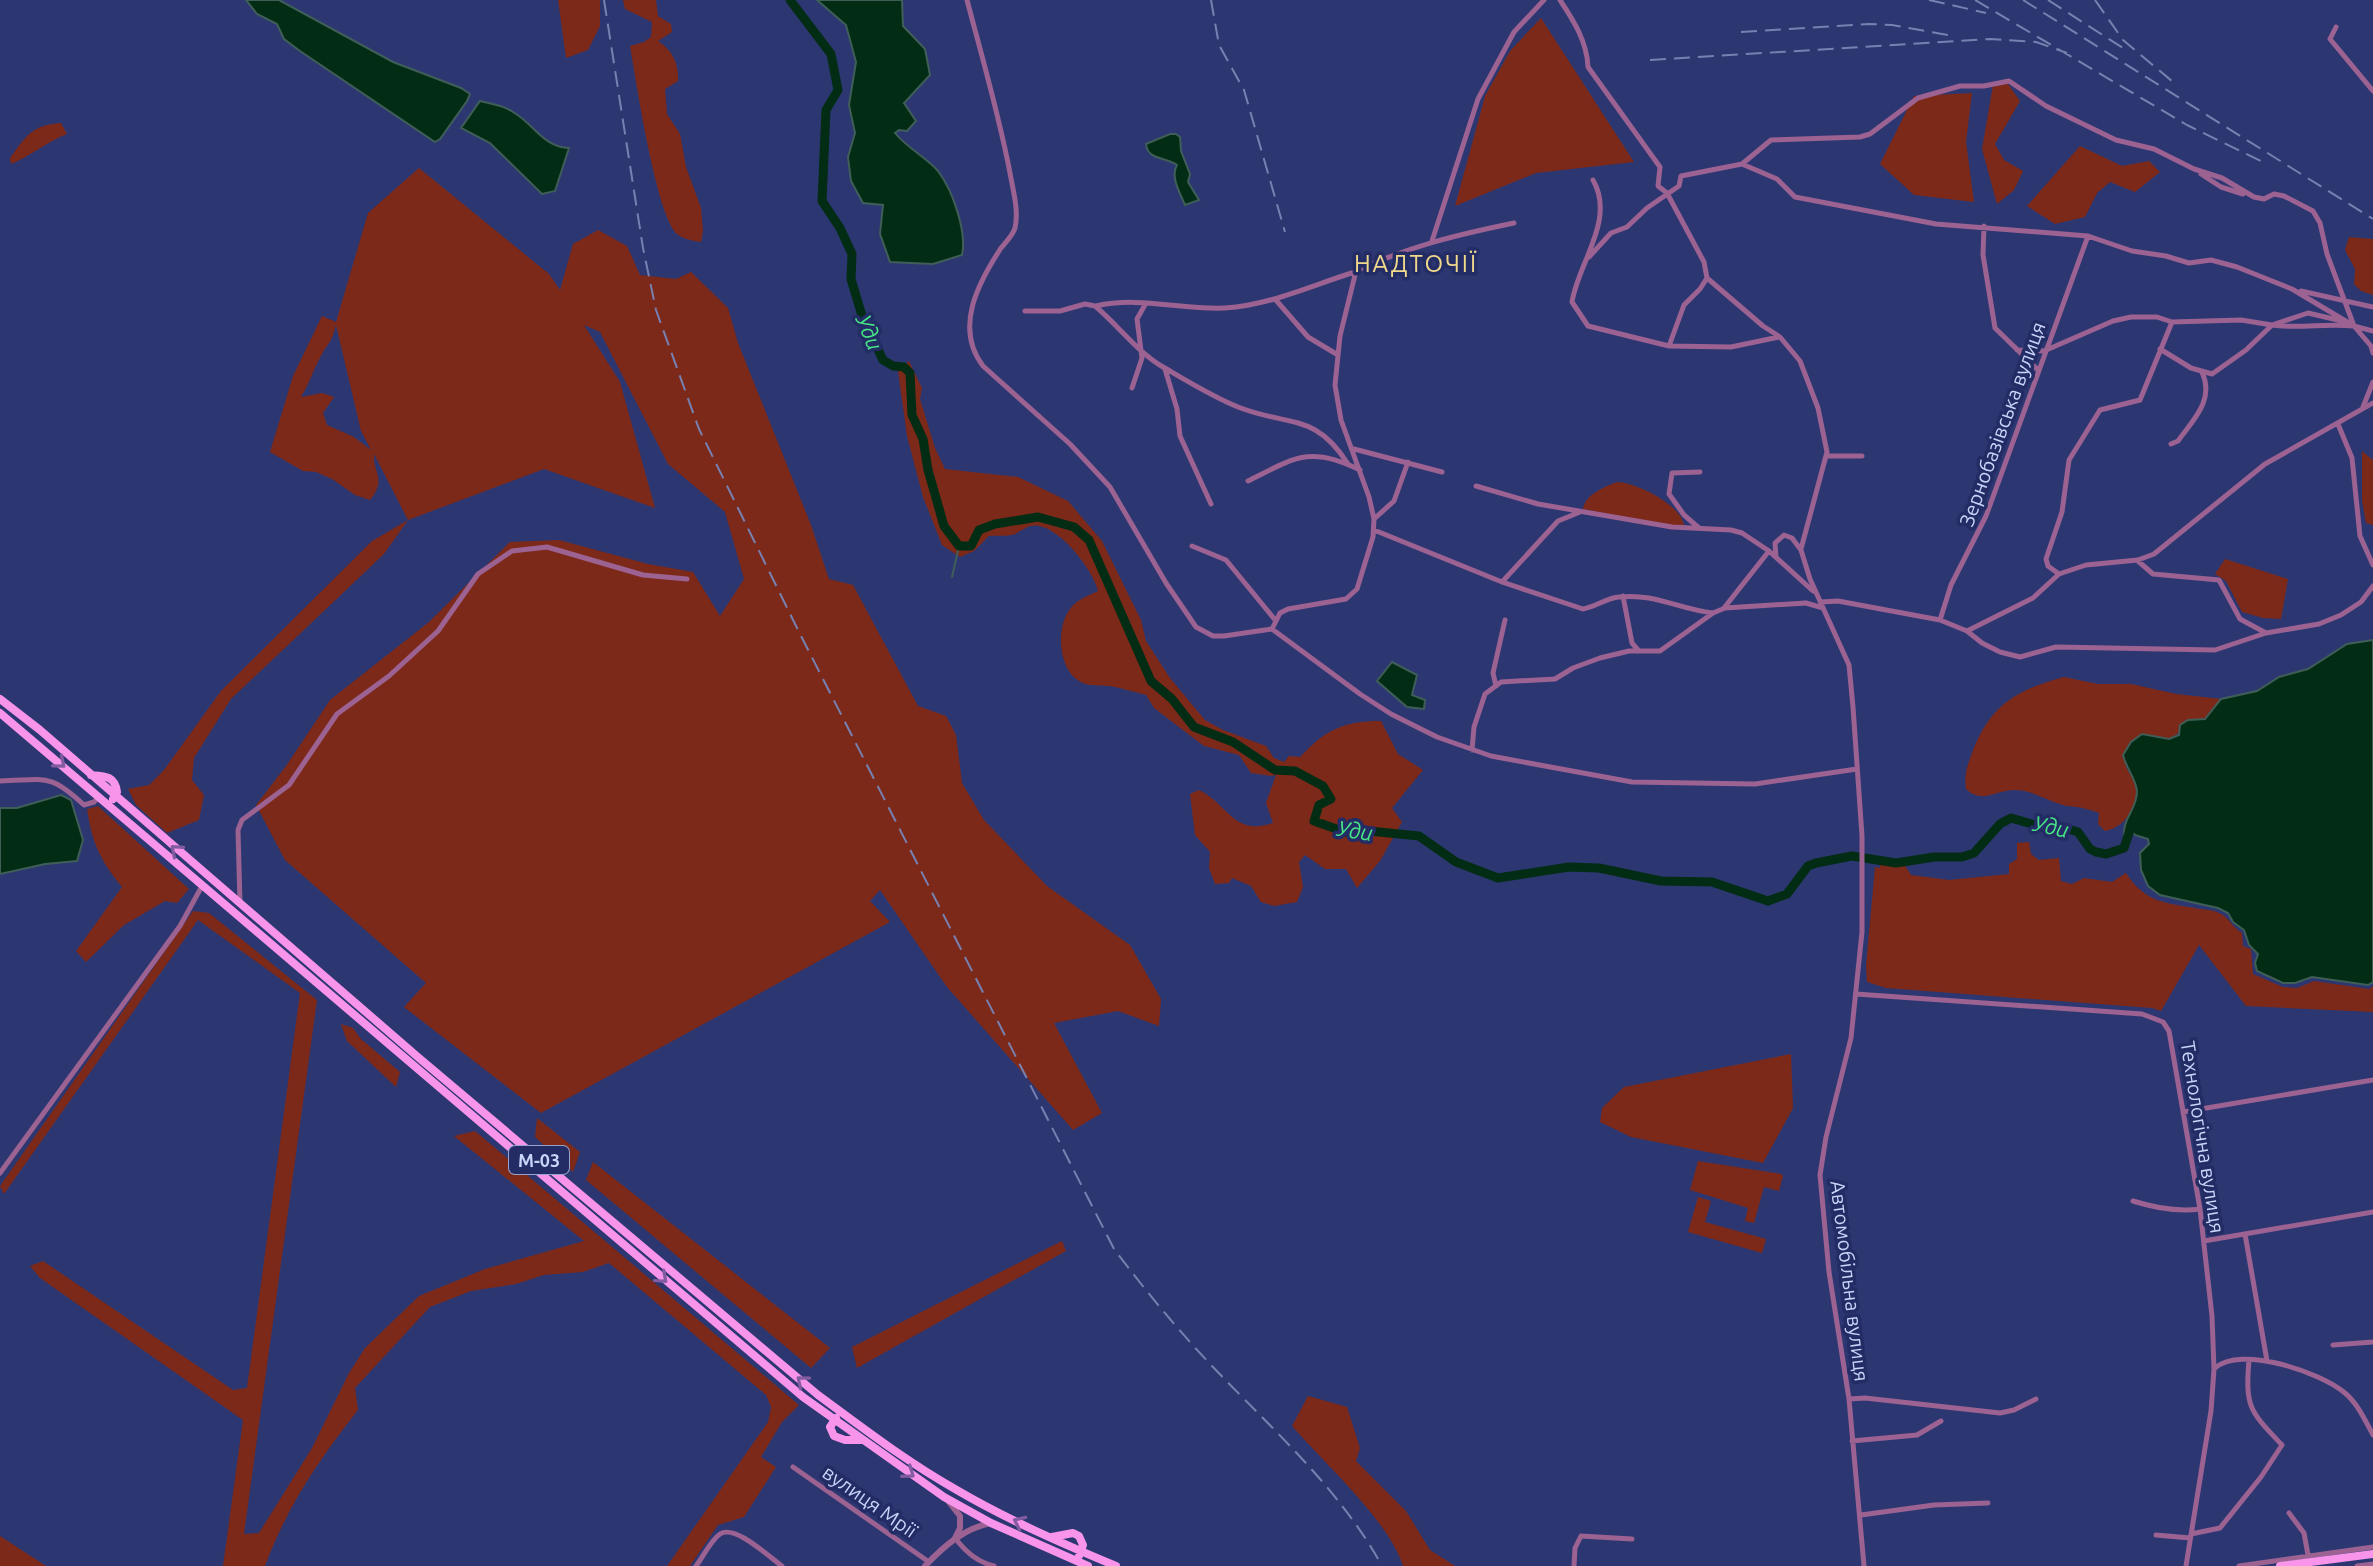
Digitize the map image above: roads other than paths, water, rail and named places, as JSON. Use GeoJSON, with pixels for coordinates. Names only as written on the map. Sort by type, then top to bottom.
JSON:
{"type":"FeatureCollection","features":[{"type":"Feature","properties":{"kind":"highway","name":"М-03"},"geometry":{"type":"LineString","coordinates":[[0,699],[806,1385],[954,1489],[1116,1566]]}},
{"type":"Feature","properties":{"kind":"highway","name":"М-03"},"geometry":{"type":"LineString","coordinates":[[0,713],[803,1397],[944,1497],[991,1523],[1088,1566]]}},
{"type":"Feature","properties":{"kind":"highway"},"geometry":{"type":"LineString","coordinates":[[101,798],[116,797]]}},
{"type":"Feature","properties":{"kind":"highway"},"geometry":{"type":"LineString","coordinates":[[849,1418],[835,1419],[830,1427],[834,1436],[845,1440],[863,1440]]}},
{"type":"Feature","properties":{"kind":"highway"},"geometry":{"type":"LineString","coordinates":[[1074,1560],[1082,1552]]}},
{"type":"Feature","properties":{"kind":"highway"},"geometry":{"type":"LineString","coordinates":[[2280,1566],[2373,1554]]}},
{"type":"Feature","properties":{"kind":"street"},"geometry":{"type":"LineString","coordinates":[[967,0],[1005,148],[1016,210],[1015,230],[1000,249],[971,305],[969,332],[975,355],[1092,466],[1110,487],[1166,583],[1196,627],[1213,636],[1272,629],[1391,714],[1472,750],[1533,765],[1632,782],[1755,784],[1857,769]]}},
{"type":"Feature","properties":{"kind":"street"},"geometry":{"type":"LineString","coordinates":[[1432,241],[1478,99],[1514,32],[1544,0]]}},
{"type":"Feature","properties":{"kind":"street"},"geometry":{"type":"LineString","coordinates":[[1560,0],[1576,24],[1588,55],[1588,67],[1660,167],[1658,186],[1667,193],[1704,262],[1707,278],[1780,337],[1800,361],[1814,396],[1827,452],[1801,550]]}},
{"type":"Feature","properties":{"kind":"street"},"geometry":{"type":"LineString","coordinates":[[2336,27],[2330,39],[2373,91]]}},
{"type":"Feature","properties":{"kind":"street"},"geometry":{"type":"LineString","coordinates":[[1589,257],[1611,233],[1627,227],[1647,208],[1679,186],[1681,176],[1742,164],[1771,140],[1860,137],[1870,134],[1918,98],[1960,86],[1984,86],[2009,81],[2046,106],[2116,140],[2154,149],[2194,169],[2222,178],[2254,197],[2284,196],[2313,211],[2320,223],[2327,254],[2354,326]]}},
{"type":"Feature","properties":{"kind":"street"},"geometry":{"type":"LineString","coordinates":[[1742,164],[1777,179],[1795,197],[1936,224],[2088,236],[2132,251],[2189,263],[2211,260],[2237,267],[2292,289],[2354,326],[2373,353]]}},
{"type":"Feature","properties":{"kind":"street"},"geometry":{"type":"LineString","coordinates":[[1593,180],[1600,201],[1595,239],[1577,279],[1572,302],[1588,326],[1669,346],[1731,347],[1780,337]]}},
{"type":"Feature","properties":{"kind":"street"},"geometry":{"type":"LineString","coordinates":[[1025,311],[1060,311],[1119,300],[1227,308],[1275,299],[1432,241],[1514,223]]}},
{"type":"Feature","properties":{"kind":"street"},"geometry":{"type":"LineString","coordinates":[[1984,226],[1983,255],[1995,328],[2038,370]]}},
{"type":"Feature","properties":{"kind":"street","name":"Зернобазівська вулиця"},"geometry":{"type":"LineString","coordinates":[[1940,620],[1951,585],[1986,516],[2088,236]]}},
{"type":"Feature","properties":{"kind":"street"},"geometry":{"type":"LineString","coordinates":[[1272,629],[1280,613],[1288,609],[1346,599],[1357,589],[1374,530],[1361,471],[1341,420],[1335,385],[1340,336],[1356,271]]}},
{"type":"Feature","properties":{"kind":"street"},"geometry":{"type":"LineString","coordinates":[[1669,346],[1684,305],[1707,278]]}},
{"type":"Feature","properties":{"kind":"street"},"geometry":{"type":"LineString","coordinates":[[2292,289],[2373,307]]}},
{"type":"Feature","properties":{"kind":"street"},"geometry":{"type":"LineString","coordinates":[[1275,299],[1308,337],[1338,355]]}},
{"type":"Feature","properties":{"kind":"street"},"geometry":{"type":"LineString","coordinates":[[1132,388],[1142,358],[1137,319],[1146,303]]}},
{"type":"Feature","properties":{"kind":"street"},"geometry":{"type":"LineString","coordinates":[[1095,306],[1165,368],[1237,407],[1312,427],[1336,445],[1348,464]]}},
{"type":"Feature","properties":{"kind":"street"},"geometry":{"type":"LineString","coordinates":[[2160,349],[2202,372],[2216,373],[2272,325],[2308,313],[2328,316],[2373,331]]}},
{"type":"Feature","properties":{"kind":"street"},"geometry":{"type":"LineString","coordinates":[[2017,350],[2044,351],[2113,321],[2131,317],[2157,317],[2172,322],[2241,320],[2284,327],[2354,326]]}},
{"type":"Feature","properties":{"kind":"street"},"geometry":{"type":"LineString","coordinates":[[2059,574],[2048,566],[2046,559],[2060,522],[2069,460],[2098,412],[2108,406],[2140,400],[2172,322]]}},
{"type":"Feature","properties":{"kind":"street"},"geometry":{"type":"LineString","coordinates":[[1165,368],[1177,409],[1180,436],[1211,504]]}},
{"type":"Feature","properties":{"kind":"street"},"geometry":{"type":"LineString","coordinates":[[2171,444],[2178,441],[2205,403],[2206,384],[2202,372]]}},
{"type":"Feature","properties":{"kind":"street"},"geometry":{"type":"LineString","coordinates":[[2363,407],[2373,382]]}},
{"type":"Feature","properties":{"kind":"street"},"geometry":{"type":"LineString","coordinates":[[1967,631],[2033,598],[2059,574],[2086,565],[2138,560],[2159,550],[2265,464],[2373,403]]}},
{"type":"Feature","properties":{"kind":"street"},"geometry":{"type":"LineString","coordinates":[[2338,424],[2352,458],[2360,536],[2373,565]]}},
{"type":"Feature","properties":{"kind":"street"},"geometry":{"type":"LineString","coordinates":[[1353,449],[1442,472]]}},
{"type":"Feature","properties":{"kind":"street"},"geometry":{"type":"LineString","coordinates":[[1248,481],[1306,455],[1318,455],[1361,471]]}},
{"type":"Feature","properties":{"kind":"street"},"geometry":{"type":"LineString","coordinates":[[1826,456],[1862,456]]}},
{"type":"Feature","properties":{"kind":"street"},"geometry":{"type":"LineString","coordinates":[[1374,519],[1394,501],[1408,462]]}},
{"type":"Feature","properties":{"kind":"street"},"geometry":{"type":"LineString","coordinates":[[1699,529],[1669,494],[1672,473],[1700,472]]}},
{"type":"Feature","properties":{"kind":"street"},"geometry":{"type":"LineString","coordinates":[[1476,486],[1521,500],[1672,527],[1742,533],[1769,551],[1816,593]]}},
{"type":"Feature","properties":{"kind":"street"},"geometry":{"type":"LineString","coordinates":[[1502,582],[1558,521],[1585,511]]}},
{"type":"Feature","properties":{"kind":"street"},"geometry":{"type":"LineString","coordinates":[[1374,530],[1502,582],[1583,609],[1609,598],[1652,596],[1693,611],[1713,613]]}},
{"type":"Feature","properties":{"kind":"street"},"geometry":{"type":"LineString","coordinates":[[1776,557],[1776,540],[1784,535],[1792,538],[1801,550],[1816,593]]}},
{"type":"Feature","properties":{"kind":"street"},"geometry":{"type":"LineString","coordinates":[[1192,546],[1226,560],[1276,621]]}},
{"type":"Feature","properties":{"kind":"street"},"geometry":{"type":"LineString","coordinates":[[240,905],[238,830],[242,820],[289,785],[337,714],[389,676],[438,631],[478,574],[512,551],[547,547],[643,575],[687,579]]}},
{"type":"Feature","properties":{"kind":"street"},"geometry":{"type":"LineString","coordinates":[[1723,608],[1769,551]]}},
{"type":"Feature","properties":{"kind":"street"},"geometry":{"type":"LineString","coordinates":[[2138,560],[2153,574],[2219,580],[2242,621],[2247,633],[2246,640]]}},
{"type":"Feature","properties":{"kind":"street"},"geometry":{"type":"LineString","coordinates":[[1472,750],[1474,727],[1485,694],[1501,682],[1555,679],[1588,662],[1638,650],[1651,653],[1660,651],[1723,608],[1792,603],[1822,605],[1838,601],[1940,620],[1967,631],[1982,643],[2020,657],[2056,647],[2215,650],[2266,633],[2319,624],[2361,602],[2373,586]]}},
{"type":"Feature","properties":{"kind":"street","name":"Автомобільна вулиця"},"geometry":{"type":"LineString","coordinates":[[1816,593],[1849,665],[1862,836],[1863,883],[1851,1038],[1820,1175],[1829,1272],[1849,1399],[1864,1566]]}},
{"type":"Feature","properties":{"kind":"street"},"geometry":{"type":"LineString","coordinates":[[1623,596],[1632,643],[1638,650]]}},
{"type":"Feature","properties":{"kind":"street"},"geometry":{"type":"LineString","coordinates":[[1496,686],[1493,673],[1505,620]]}},
{"type":"Feature","properties":{"kind":"street"},"geometry":{"type":"LineString","coordinates":[[2242,621],[2266,633]]}},
{"type":"Feature","properties":{"kind":"street"},"geometry":{"type":"LineString","coordinates":[[0,781],[37,777],[62,785],[84,805],[101,798]]}},
{"type":"Feature","properties":{"kind":"street"},"geometry":{"type":"LineString","coordinates":[[0,1173],[180,926],[202,886]]}},
{"type":"Feature","properties":{"kind":"street","name":"Технологічна вулиця"},"geometry":{"type":"LineString","coordinates":[[1856,994],[2154,1016],[2169,1031],[2200,1209],[2212,1316],[2214,1369],[2211,1411],[2186,1566]]}},
{"type":"Feature","properties":{"kind":"street"},"geometry":{"type":"LineString","coordinates":[[2183,1112],[2373,1080]]}},
{"type":"Feature","properties":{"kind":"street"},"geometry":{"type":"LineString","coordinates":[[2133,1201],[2154,1208],[2200,1209]]}},
{"type":"Feature","properties":{"kind":"street"},"geometry":{"type":"LineString","coordinates":[[2204,1241],[2373,1212]]}},
{"type":"Feature","properties":{"kind":"street"},"geometry":{"type":"LineString","coordinates":[[2245,1234],[2267,1361]]}},
{"type":"Feature","properties":{"kind":"street"},"geometry":{"type":"LineString","coordinates":[[2333,1345],[2373,1342]]}},
{"type":"Feature","properties":{"kind":"street"},"geometry":{"type":"LineString","coordinates":[[2214,1369],[2234,1358],[2267,1361],[2303,1372],[2343,1391],[2358,1408],[2373,1435]]}},
{"type":"Feature","properties":{"kind":"street"},"geometry":{"type":"LineString","coordinates":[[2156,1535],[2191,1536],[2220,1528],[2282,1445],[2253,1413],[2247,1387],[2249,1360]]}},
{"type":"Feature","properties":{"kind":"street","name":"Автомобільна вулиця"},"geometry":{"type":"LineString","coordinates":[[1849,1399],[1865,1398],[2000,1413],[2036,1399]]}},
{"type":"Feature","properties":{"kind":"street"},"geometry":{"type":"LineString","coordinates":[[1852,1441],[1917,1435],[1941,1421]]}},
{"type":"Feature","properties":{"kind":"street","name":"вулиця Мрії"},"geometry":{"type":"LineString","coordinates":[[793,1467],[927,1564]]}},
{"type":"Feature","properties":{"kind":"street"},"geometry":{"type":"LineString","coordinates":[[944,1497],[960,1516],[960,1528],[955,1538]]}},
{"type":"Feature","properties":{"kind":"street"},"geometry":{"type":"LineString","coordinates":[[1861,1515],[1934,1505],[1988,1503]]}},
{"type":"Feature","properties":{"kind":"street"},"geometry":{"type":"LineString","coordinates":[[2289,1513],[2304,1533],[2308,1555]]}},
{"type":"Feature","properties":{"kind":"street"},"geometry":{"type":"LineString","coordinates":[[927,1564],[955,1538],[979,1525],[991,1523]]}},
{"type":"Feature","properties":{"kind":"street"},"geometry":{"type":"LineString","coordinates":[[696,1566],[720,1534],[729,1532],[742,1535],[782,1566]]}},
{"type":"Feature","properties":{"kind":"street"},"geometry":{"type":"LineString","coordinates":[[1574,1566],[1575,1548],[1581,1536],[1632,1539]]}},
{"type":"Feature","properties":{"kind":"street"},"geometry":{"type":"LineString","coordinates":[[955,1538],[966,1552],[984,1564],[994,1566]]}},
{"type":"Feature","properties":{"kind":"street"},"geometry":{"type":"LineString","coordinates":[[2239,1566],[2373,1547]]}},
{"type":"Feature","properties":{"kind":"street"},"geometry":{"type":"LineString","coordinates":[[2357,1566],[2373,1564]]}},
{"type":"Feature","properties":{"kind":"waterway","name":"Уди"},"geometry":{"type":"LineString","coordinates":[[790,0],[831,54],[838,90],[826,110],[822,201],[852,254],[851,279],[863,319],[883,360],[893,366],[904,367],[910,373],[912,415],[923,439],[928,470],[944,526],[959,546],[971,546],[979,530],[995,524],[1038,517],[1074,527],[1089,540],[1151,681],[1172,699],[1194,727],[1233,742],[1275,770],[1295,771],[1323,786],[1331,799],[1319,805],[1314,821],[1345,832],[1419,836],[1456,862],[1498,878],[1569,867],[1599,868],[1661,881],[1712,882],[1768,901],[1787,894],[1808,866],[1816,863],[1852,856],[1896,863],[1934,857],[1962,857],[1974,853],[2000,824],[2011,818],[2049,829],[2078,832],[2090,849],[2106,854],[2124,848],[2133,821]]}},
{"type":"Feature","properties":{"kind":"waterway"},"geometry":{"type":"LineString","coordinates":[[952,577],[959,546]]}},
{"type":"Feature","properties":{"kind":"railway"},"geometry":{"type":"LineString","coordinates":[[604,0],[643,248],[656,310],[699,429],[799,632],[1114,1249],[1186,1338],[1326,1485],[1382,1566]]}},
{"type":"Feature","properties":{"kind":"railway"},"geometry":{"type":"LineString","coordinates":[[1211,0],[1219,45],[1244,90],[1285,232]]}},
{"type":"Feature","properties":{"kind":"railway"},"geometry":{"type":"LineString","coordinates":[[1929,0],[1986,13]]}},
{"type":"Feature","properties":{"kind":"railway"},"geometry":{"type":"LineString","coordinates":[[1975,0],[2187,125],[2263,162]]}},
{"type":"Feature","properties":{"kind":"railway"},"geometry":{"type":"LineString","coordinates":[[2023,0],[2373,219]]}},
{"type":"Feature","properties":{"kind":"railway"},"geometry":{"type":"LineString","coordinates":[[2048,0],[2123,48]]}},
{"type":"Feature","properties":{"kind":"railway"},"geometry":{"type":"LineString","coordinates":[[2095,0],[2123,40],[2173,82]]}},
{"type":"Feature","properties":{"kind":"railway"},"geometry":{"type":"LineString","coordinates":[[1741,32],[1869,24],[1948,35]]}},
{"type":"Feature","properties":{"kind":"railway"},"geometry":{"type":"LineString","coordinates":[[1650,60],[1991,39],[2036,42],[2067,53]]}},
{"type":"Feature","properties":{"kind":"district","name":"НАДТОЧІЇ"},"geometry":{"type":"Point","coordinates":[1416,263]}}]}
